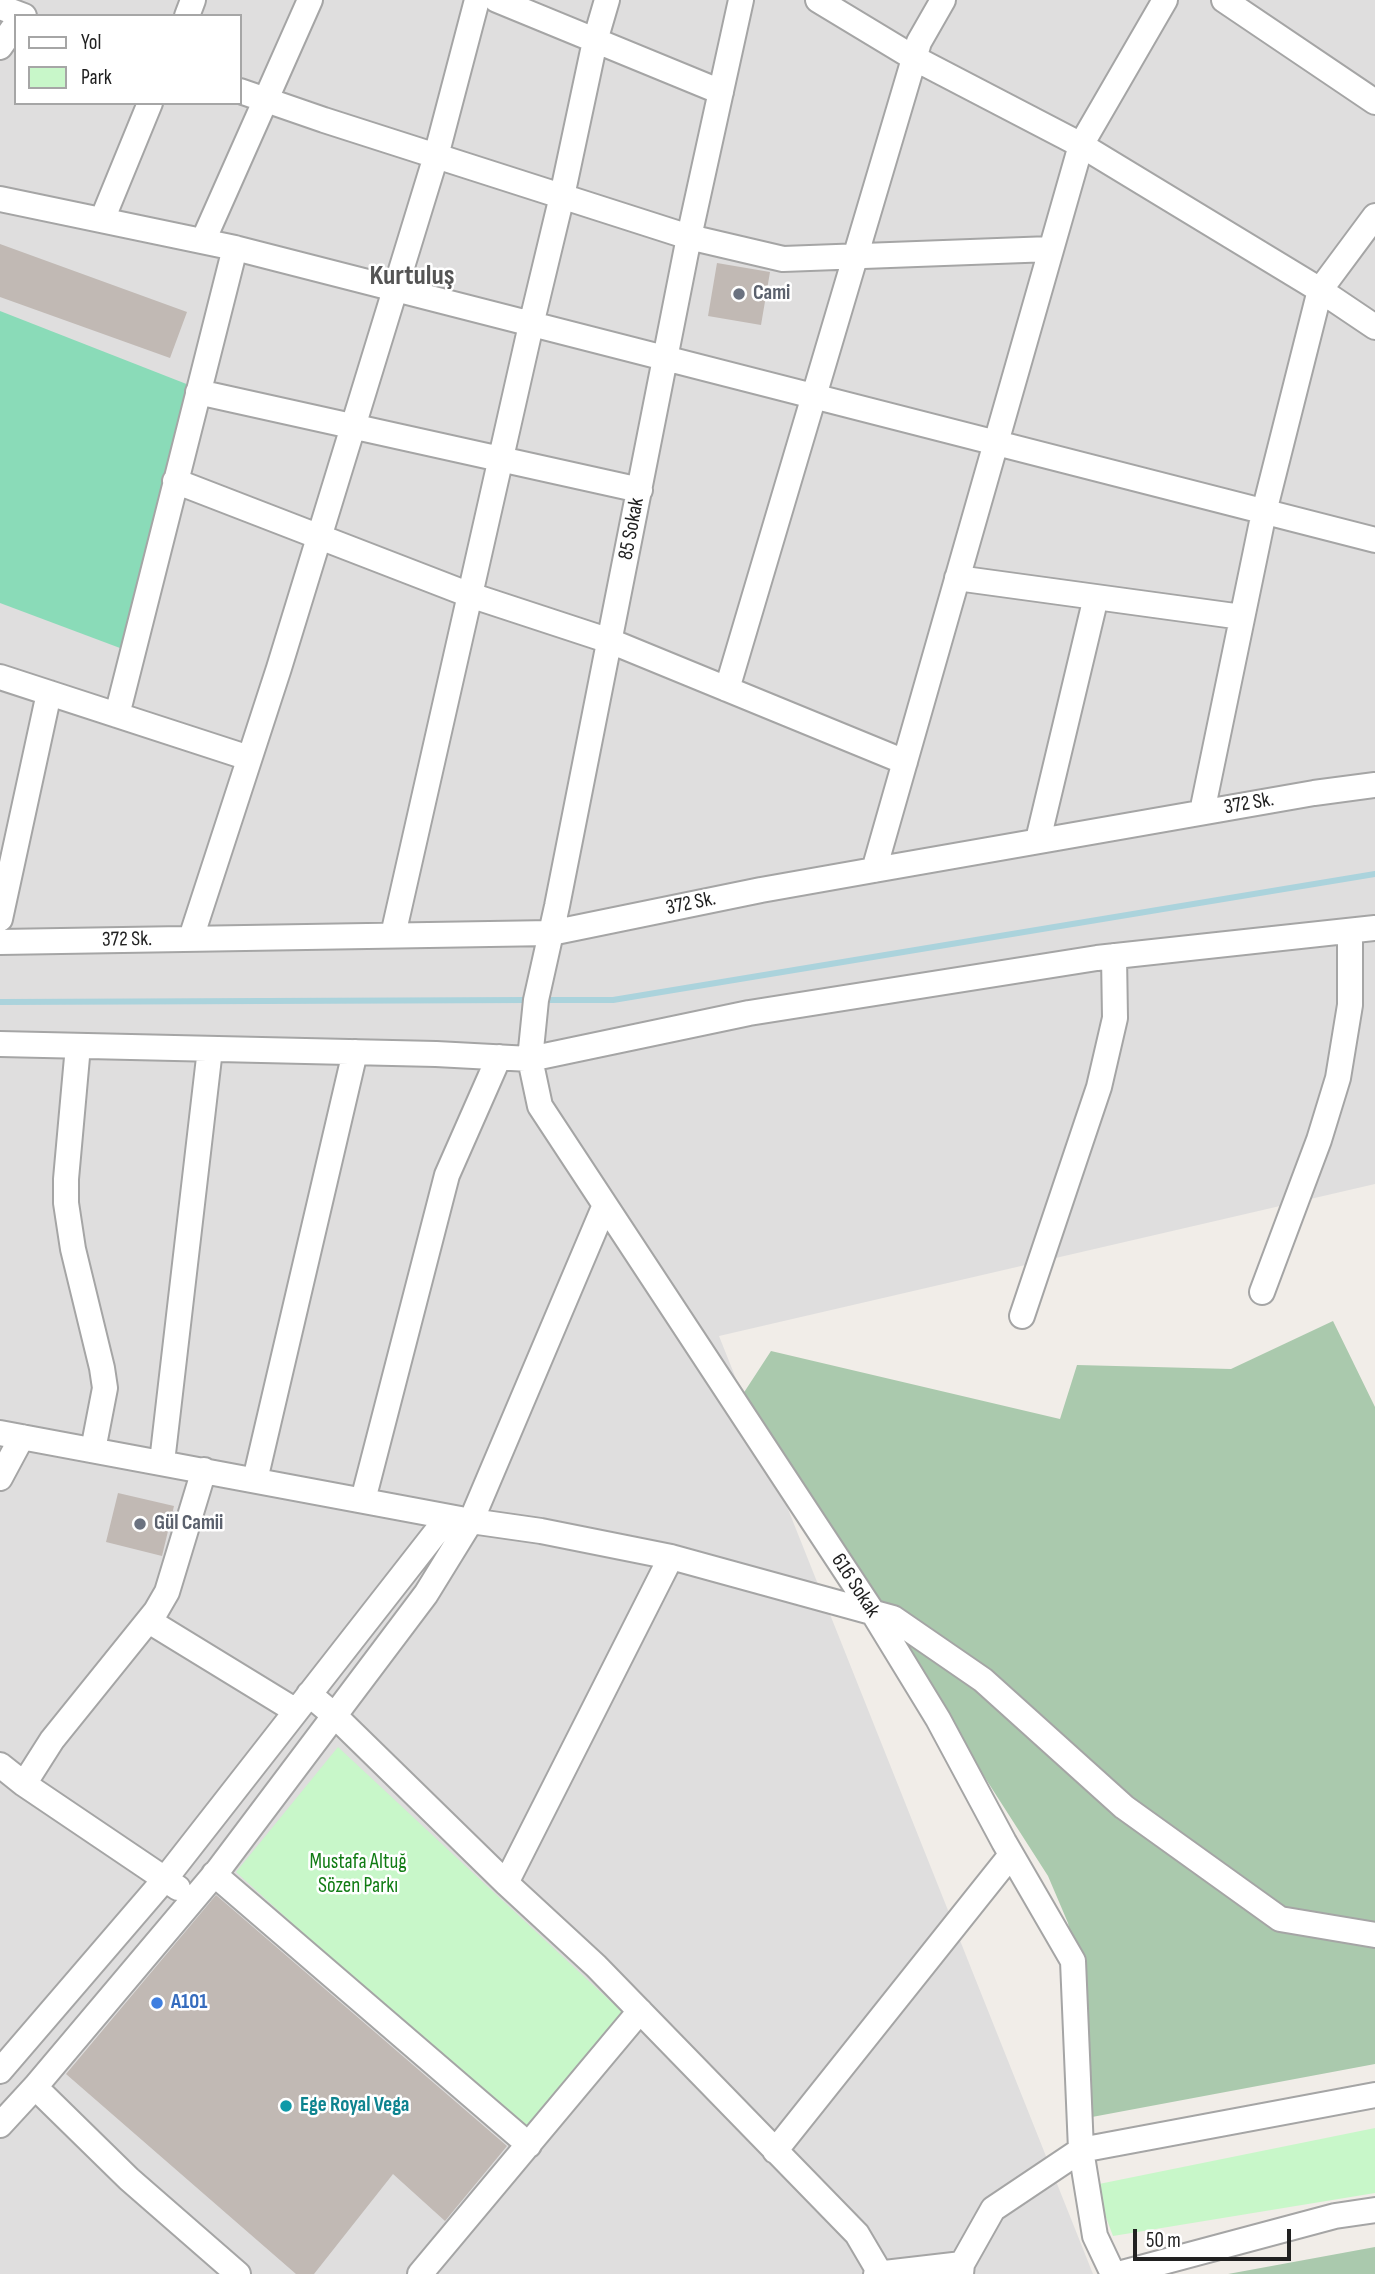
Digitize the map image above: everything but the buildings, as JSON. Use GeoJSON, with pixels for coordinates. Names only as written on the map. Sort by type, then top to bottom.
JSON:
{"type":"FeatureCollection","features":[{"type":"Feature","properties":{"kind":"street"},"geometry":{"type":"LineString","coordinates":[[203,241],[310,0]]}},
{"type":"Feature","properties":{"kind":"street"},"geometry":{"type":"LineString","coordinates":[[191,939],[436,156],[477,0]]}},
{"type":"Feature","properties":{"kind":"street"},"geometry":{"type":"LineString","coordinates":[[497,0],[721,92]]}},
{"type":"Feature","properties":{"kind":"street"},"geometry":{"type":"LineString","coordinates":[[393,936],[607,0]]}},
{"type":"Feature","properties":{"kind":"street","name":"85 Sokak"},"geometry":{"type":"LineString","coordinates":[[530,1059],[536,1000],[690,237],[741,0]]}},
{"type":"Feature","properties":{"kind":"street"},"geometry":{"type":"LineString","coordinates":[[818,0],[914,58],[1081,145],[1320,290],[1375,327]]}},
{"type":"Feature","properties":{"kind":"street"},"geometry":{"type":"LineString","coordinates":[[727,689],[919,42],[943,0]]}},
{"type":"Feature","properties":{"kind":"street"},"geometry":{"type":"LineString","coordinates":[[874,870],[1081,145],[1165,0]]}},
{"type":"Feature","properties":{"kind":"street"},"geometry":{"type":"LineString","coordinates":[[1224,0],[1375,102]]}},
{"type":"Feature","properties":{"kind":"street"},"geometry":{"type":"LineString","coordinates":[[0,7],[20,14]]}},
{"type":"Feature","properties":{"kind":"street"},"geometry":{"type":"LineString","coordinates":[[0,47],[14,27]]}},
{"type":"Feature","properties":{"kind":"street"},"geometry":{"type":"LineString","coordinates":[[242,92],[690,237],[783,259],[1051,249]]}},
{"type":"Feature","properties":{"kind":"street"},"geometry":{"type":"LineString","coordinates":[[102,220],[149,105]]}},
{"type":"Feature","properties":{"kind":"street"},"geometry":{"type":"LineString","coordinates":[[0,199],[235,248],[1375,540]]}},
{"type":"Feature","properties":{"kind":"street"},"geometry":{"type":"LineString","coordinates":[[1202,812],[1264,512],[1320,290],[1375,216]]}},
{"type":"Feature","properties":{"kind":"street"},"geometry":{"type":"LineString","coordinates":[[117,715],[235,248]]}},
{"type":"Feature","properties":{"kind":"street"},"geometry":{"type":"LineString","coordinates":[[198,392],[640,490]]}},
{"type":"Feature","properties":{"kind":"street"},"geometry":{"type":"LineString","coordinates":[[175,481],[470,595],[610,641],[905,762]]}},
{"type":"Feature","properties":{"kind":"street"},"geometry":{"type":"LineString","coordinates":[[957,578],[1242,617]]}},
{"type":"Feature","properties":{"kind":"street"},"geometry":{"type":"LineString","coordinates":[[1038,841],[1096,597]]}},
{"type":"Feature","properties":{"kind":"street"},"geometry":{"type":"LineString","coordinates":[[0,677],[249,758]]}},
{"type":"Feature","properties":{"kind":"street"},"geometry":{"type":"LineString","coordinates":[[0,919],[49,693]]}},
{"type":"Feature","properties":{"kind":"street","name":"372 Sk."},"geometry":{"type":"LineString","coordinates":[[0,942],[551,933],[761,890],[1202,812],[1375,785]]}},
{"type":"Feature","properties":{"kind":"street"},"geometry":{"type":"LineString","coordinates":[[0,1044],[530,1059],[749,1013],[1114,956],[1375,928]]}},
{"type":"Feature","properties":{"kind":"street"},"geometry":{"type":"LineString","coordinates":[[1262,1292],[1319,1140],[1338,1078],[1350,1005],[1350,931]]}},
{"type":"Feature","properties":{"kind":"street"},"geometry":{"type":"LineString","coordinates":[[1022,1316],[1099,1087],[1115,1018],[1114,956]]}},
{"type":"Feature","properties":{"kind":"street"},"geometry":{"type":"LineString","coordinates":[[78,1046],[66,1203],[71,1237],[105,1388],[93,1450]]}},
{"type":"Feature","properties":{"kind":"street"},"geometry":{"type":"LineString","coordinates":[[162,1462],[210,1049]]}},
{"type":"Feature","properties":{"kind":"street"},"geometry":{"type":"LineString","coordinates":[[255,1480],[355,1052]]}},
{"type":"Feature","properties":{"kind":"street"},"geometry":{"type":"LineString","coordinates":[[363,1500],[447,1175],[499,1057]]}},
{"type":"Feature","properties":{"kind":"street","name":"616 Sokak"},"geometry":{"type":"LineString","coordinates":[[530,1059],[540,1106],[872,1611],[937,1719],[1011,1855],[1073,1961],[1081,2150],[1095,2236],[1115,2274]]}},
{"type":"Feature","properties":{"kind":"street"},"geometry":{"type":"LineString","coordinates":[[0,2125],[214,1874],[426,1594],[605,1205]]}},
{"type":"Feature","properties":{"kind":"street"},"geometry":{"type":"LineString","coordinates":[[0,1478],[11,1435],[671,1557],[872,1611],[893,1618],[983,1680],[1124,1807],[1280,1919],[1375,1935]]}},
{"type":"Feature","properties":{"kind":"street"},"geometry":{"type":"LineString","coordinates":[[24,1784],[51,1740],[153,1616],[167,1592],[204,1470]]}},
{"type":"Feature","properties":{"kind":"street"},"geometry":{"type":"LineString","coordinates":[[0,2071],[165,1879],[302,1702],[459,1519]]}},
{"type":"Feature","properties":{"kind":"street"},"geometry":{"type":"LineString","coordinates":[[506,1883],[671,1557]]}},
{"type":"Feature","properties":{"kind":"street"},"geometry":{"type":"LineString","coordinates":[[153,1616],[302,1702],[334,1716],[506,1883],[597,1966],[857,2234],[878,2274],[961,2269],[993,2209],[1081,2150],[1375,2095]]}},
{"type":"Feature","properties":{"kind":"street"},"geometry":{"type":"LineString","coordinates":[[0,1765],[193,1899]]}},
{"type":"Feature","properties":{"kind":"street"},"geometry":{"type":"LineString","coordinates":[[775,2151],[1011,1855]]}},
{"type":"Feature","properties":{"kind":"street"},"geometry":{"type":"LineString","coordinates":[[214,1874],[529,2145]]}},
{"type":"Feature","properties":{"kind":"street"},"geometry":{"type":"LineString","coordinates":[[420,2274],[640,2011]]}},
{"type":"Feature","properties":{"kind":"street"},"geometry":{"type":"LineString","coordinates":[[35,2087],[129,2179],[238,2274]]}},
{"type":"Feature","properties":{"kind":"street"},"geometry":{"type":"LineString","coordinates":[[1115,2274],[1335,2216],[1375,2210]]}},
{"type":"Feature","properties":{"kind":"shaded area"},"geometry":{"type":"Polygon","coordinates":[[[0,0],[1375,0],[1375,1184],[719,1336],[1093,2274],[0,2274],[0,0]]]}},
{"type":"Feature","properties":{"kind":"green space"},"geometry":{"type":"Polygon","coordinates":[[[0,311],[189,385],[128,651],[0,603],[0,311]]]}},
{"type":"Feature","properties":{"kind":"green space"},"geometry":{"type":"Polygon","coordinates":[[[1333,1321],[1375,1407],[1375,2064],[1092,2117],[1082,1981],[1068,1923],[1048,1876],[741,1397],[771,1351],[1060,1419],[1077,1365],[1231,1369],[1333,1321]]]}},
{"type":"Feature","properties":{"kind":"green space","name":"Mustafa Altuğ Sözen Parkı"},"geometry":{"type":"Polygon","coordinates":[[[338,1747],[622,2012],[523,2133],[236,1872],[338,1747]]]}},
{"type":"Feature","properties":{"kind":"green space"},"geometry":{"type":"Polygon","coordinates":[[[1375,2128],[1375,2193],[1113,2236],[1094,2185],[1375,2128]]]}},
{"type":"Feature","properties":{"kind":"green space"},"geometry":{"type":"Polygon","coordinates":[[[1375,2247],[1375,2274],[1228,2274],[1375,2247]]]}},
{"type":"Feature","properties":{"kind":"waterway"},"geometry":{"type":"LineString","coordinates":[[540,1000],[613,1000],[1375,874]]}},
{"type":"Feature","properties":{"kind":"waterway"},"geometry":{"type":"LineString","coordinates":[[0,1002],[529,1000]]}},
{"type":"Feature","properties":{"kind":"place","name":"Cami"},"geometry":{"type":"Point","coordinates":[739,294]}},
{"type":"Feature","properties":{"kind":"place","name":"Gül Camii"},"geometry":{"type":"Point","coordinates":[140,1524]}},
{"type":"Feature","properties":{"kind":"place","name":"A101"},"geometry":{"type":"Point","coordinates":[157,2003]}},
{"type":"Feature","properties":{"kind":"place","name":"Ege Royal Vega"},"geometry":{"type":"Point","coordinates":[286,2106]}},
{"type":"Feature","properties":{"kind":"district","name":"Kurtuluş"},"geometry":{"type":"Point","coordinates":[412,277]}}]}
